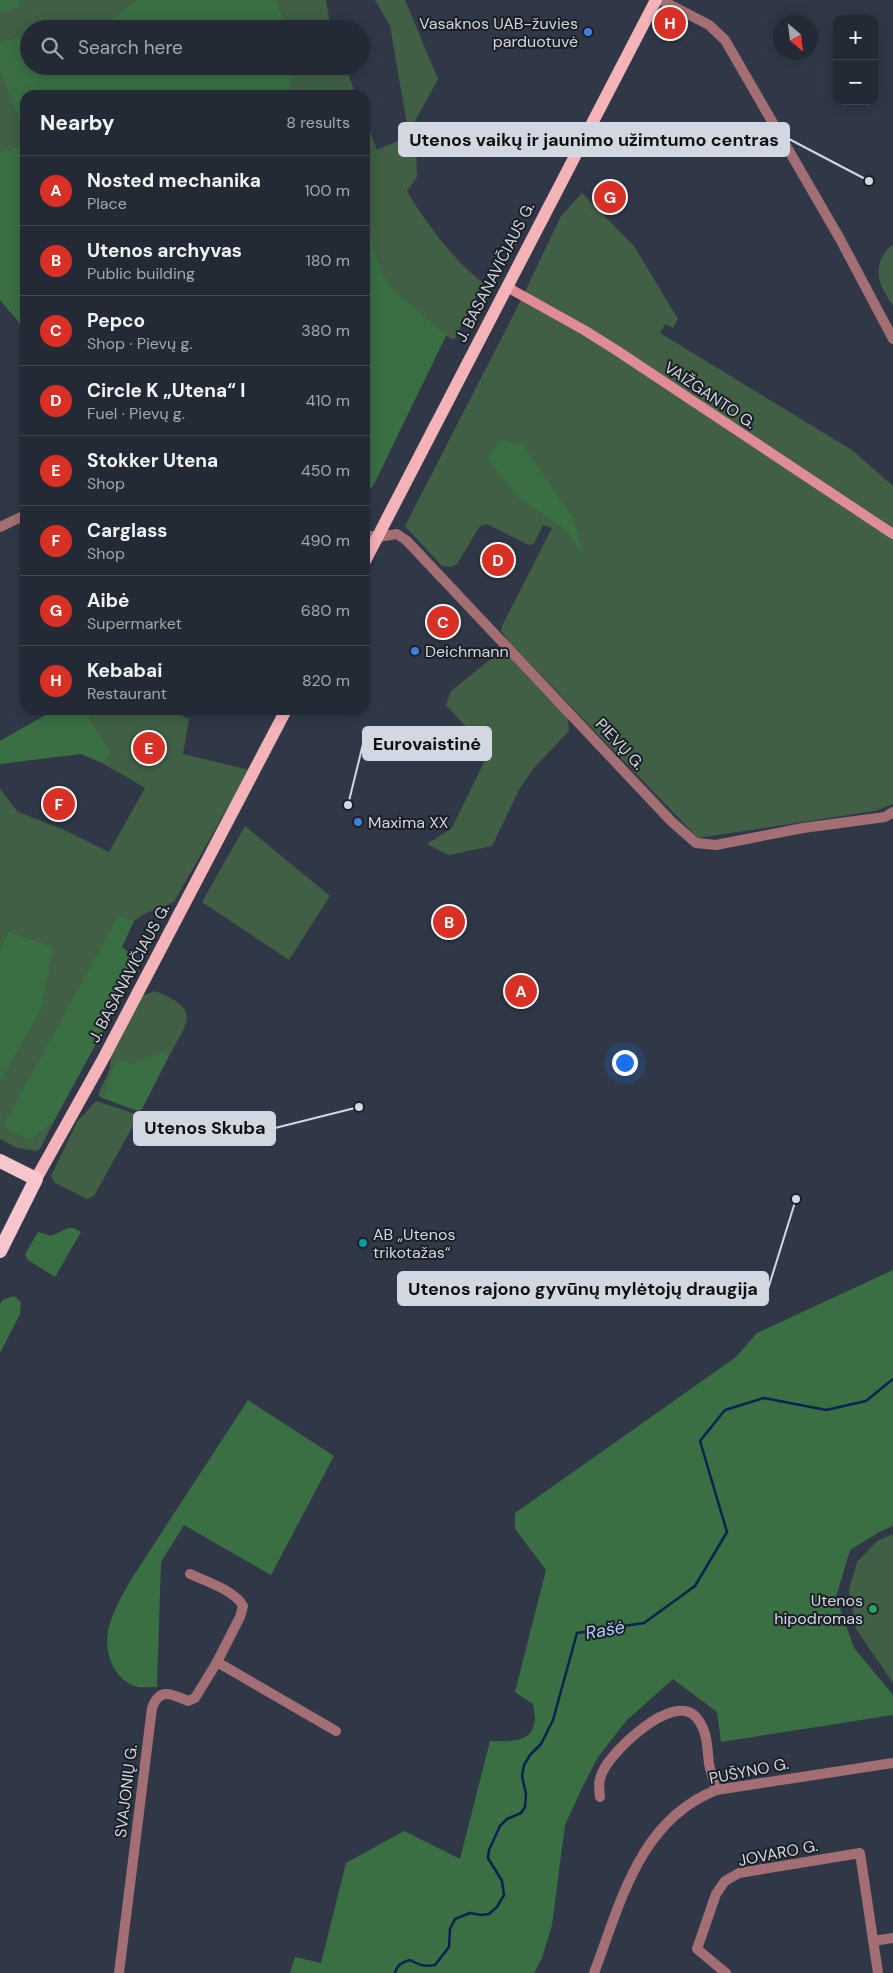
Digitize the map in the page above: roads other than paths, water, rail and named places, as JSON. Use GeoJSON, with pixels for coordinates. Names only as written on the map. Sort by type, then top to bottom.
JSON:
{"type":"FeatureCollection","features":[{"type":"Feature","properties":{"kind":"highway"},"geometry":{"type":"LineString","coordinates":[[0,1161],[36,1179]]}},
{"type":"Feature","properties":{"kind":"highway","name":"J. BASANAVIČIAUS G."},"geometry":{"type":"LineString","coordinates":[[0,1250],[36,1179]]}},
{"type":"Feature","properties":{"kind":"main road","name":"J. BASANAVIČIAUS G."},"geometry":{"type":"LineString","coordinates":[[371,536],[507,287],[656,0]]}},
{"type":"Feature","properties":{"kind":"main road","name":"VAIŽGANTO G."},"geometry":{"type":"LineString","coordinates":[[507,287],[616,350],[893,534]]}},
{"type":"Feature","properties":{"kind":"main road","name":"J. BASANAVIČIAUS G."},"geometry":{"type":"LineString","coordinates":[[36,1179],[102,1061],[283,715]]}},
{"type":"Feature","properties":{"kind":"street"},"geometry":{"type":"LineString","coordinates":[[661,0],[709,25],[725,40],[840,239],[893,339]]}},
{"type":"Feature","properties":{"kind":"street"},"geometry":{"type":"LineString","coordinates":[[0,527],[20,517]]}},
{"type":"Feature","properties":{"kind":"street","name":"PIEVŲ G."},"geometry":{"type":"LineString","coordinates":[[371,536],[397,534],[407,541],[671,821],[696,843],[716,844],[742,841],[804,828],[885,817],[893,812]]}},
{"type":"Feature","properties":{"kind":"street","name":"SVAJONIŲ G."},"geometry":{"type":"LineString","coordinates":[[119,1973],[152,1708],[156,1698],[163,1694],[170,1693],[188,1701],[195,1698],[217,1662],[240,1617],[243,1606],[234,1595],[190,1574]]}},
{"type":"Feature","properties":{"kind":"street"},"geometry":{"type":"LineString","coordinates":[[217,1662],[336,1731]]}},
{"type":"Feature","properties":{"kind":"street"},"geometry":{"type":"LineString","coordinates":[[600,1797],[599,1784],[603,1771],[620,1748],[646,1725],[678,1710],[689,1711],[702,1726],[708,1743],[709,1765],[716,1790]]}},
{"type":"Feature","properties":{"kind":"street","name":"PUŠYNO G."},"geometry":{"type":"LineString","coordinates":[[594,1973],[634,1868],[662,1826],[686,1805],[716,1790],[893,1763]]}},
{"type":"Feature","properties":{"kind":"street","name":"JOVARO G."},"geometry":{"type":"LineString","coordinates":[[726,1973],[697,1949],[716,1894],[725,1881],[739,1873],[860,1853],[878,1973]]}},
{"type":"Feature","properties":{"kind":"street"},"geometry":{"type":"LineString","coordinates":[[873,1941],[893,1938]]}},
{"type":"Feature","properties":{"kind":"waterway","name":"Rašė"},"geometry":{"type":"LineString","coordinates":[[395,1973],[400,1964],[410,1960],[422,1965],[435,1965],[449,1947],[450,1929],[455,1919],[470,1913],[489,1914],[497,1907],[504,1895],[502,1881],[488,1858],[489,1850],[500,1826],[507,1819],[521,1813],[525,1807],[526,1794],[522,1776],[524,1765],[530,1755],[541,1744],[553,1720],[577,1633],[644,1623],[695,1586],[727,1532],[700,1441],[725,1410],[764,1398],[826,1410],[866,1401],[893,1379]]}},
{"type":"Feature","properties":{"kind":"place","name":"Kebabai"},"geometry":{"type":"Point","coordinates":[670,23]}},
{"type":"Feature","properties":{"kind":"place","name":"Vasaknos UAB-žuvies parduotuvė"},"geometry":{"type":"Point","coordinates":[588,32]}},
{"type":"Feature","properties":{"kind":"place","name":"Utenos vaikų ir jaunimo užimtumo centras"},"geometry":{"type":"Point","coordinates":[869,181]}},
{"type":"Feature","properties":{"kind":"place","name":"Aibė"},"geometry":{"type":"Point","coordinates":[610,197]}},
{"type":"Feature","properties":{"kind":"place","name":"Circle K „Utena“ I"},"geometry":{"type":"Point","coordinates":[498,560]}},
{"type":"Feature","properties":{"kind":"place","name":"Pepco"},"geometry":{"type":"Point","coordinates":[443,622]}},
{"type":"Feature","properties":{"kind":"place","name":"Deichmann"},"geometry":{"type":"Point","coordinates":[415,651]}},
{"type":"Feature","properties":{"kind":"place","name":"Stokker Utena"},"geometry":{"type":"Point","coordinates":[149,748]}},
{"type":"Feature","properties":{"kind":"place","name":"Carglass"},"geometry":{"type":"Point","coordinates":[59,804]}},
{"type":"Feature","properties":{"kind":"place","name":"Eurovaistinė"},"geometry":{"type":"Point","coordinates":[348,805]}},
{"type":"Feature","properties":{"kind":"place","name":"Maxima XX"},"geometry":{"type":"Point","coordinates":[358,822]}},
{"type":"Feature","properties":{"kind":"place","name":"Utenos archyvas"},"geometry":{"type":"Point","coordinates":[449,922]}},
{"type":"Feature","properties":{"kind":"place","name":"Nosted mechanika"},"geometry":{"type":"Point","coordinates":[521,991]}},
{"type":"Feature","properties":{"kind":"place","name":"Utenos Skuba"},"geometry":{"type":"Point","coordinates":[359,1107]}},
{"type":"Feature","properties":{"kind":"place","name":"Utenos rajono gyvūnų mylėtojų draugija"},"geometry":{"type":"Point","coordinates":[796,1199]}},
{"type":"Feature","properties":{"kind":"place","name":"AB „Utenos trikotažas“"},"geometry":{"type":"Point","coordinates":[363,1243]}},
{"type":"Feature","properties":{"kind":"place","name":"Utenos hipodromas"},"geometry":{"type":"Point","coordinates":[873,1609]}}]}
